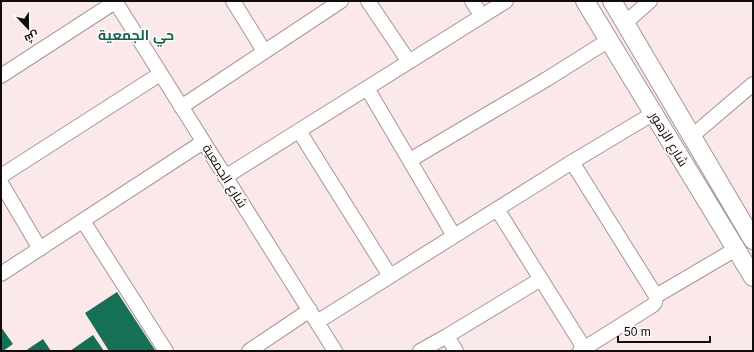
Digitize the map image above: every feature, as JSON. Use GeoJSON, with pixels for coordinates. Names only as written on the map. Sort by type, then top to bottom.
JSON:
{"type":"FeatureCollection","features":[{"type":"Feature","properties":{"kind":"main road","name":"شارع الزهور"},"geometry":{"type":"LineString","coordinates":[[586,1],[753,277]]}},
{"type":"Feature","properties":{"kind":"main road","name":"شارع الزهور"},"geometry":{"type":"LineString","coordinates":[[612,1],[753,240]]}},
{"type":"Feature","properties":{"kind":"street"},"geometry":{"type":"LineString","coordinates":[[1,76],[115,1]]}},
{"type":"Feature","properties":{"kind":"street","name":"شارع الجمعية"},"geometry":{"type":"LineString","coordinates":[[115,1],[335,351]]}},
{"type":"Feature","properties":{"kind":"street"},"geometry":{"type":"LineString","coordinates":[[233,1],[264,51]]}},
{"type":"Feature","properties":{"kind":"street"},"geometry":{"type":"LineString","coordinates":[[181,106],[341,1]]}},
{"type":"Feature","properties":{"kind":"street"},"geometry":{"type":"LineString","coordinates":[[368,1],[409,62]]}},
{"type":"Feature","properties":{"kind":"street"},"geometry":{"type":"LineString","coordinates":[[472,1],[482,16]]}},
{"type":"Feature","properties":{"kind":"street"},"geometry":{"type":"LineString","coordinates":[[226,177],[506,1]]}},
{"type":"Feature","properties":{"kind":"street"},"geometry":{"type":"LineString","coordinates":[[626,23],[650,1]]}},
{"type":"Feature","properties":{"kind":"street"},"geometry":{"type":"LineString","coordinates":[[410,160],[547,79],[609,40]]}},
{"type":"Feature","properties":{"kind":"street"},"geometry":{"type":"LineString","coordinates":[[1,176],[160,74]]}},
{"type":"Feature","properties":{"kind":"street"},"geometry":{"type":"LineString","coordinates":[[692,136],[753,84]]}},
{"type":"Feature","properties":{"kind":"street"},"geometry":{"type":"LineString","coordinates":[[367,88],[454,236]]}},
{"type":"Feature","properties":{"kind":"street"},"geometry":{"type":"LineString","coordinates":[[249,351],[390,276],[572,162],[654,113]]}},
{"type":"Feature","properties":{"kind":"street"},"geometry":{"type":"LineString","coordinates":[[299,131],[390,276]]}},
{"type":"Feature","properties":{"kind":"street"},"geometry":{"type":"LineString","coordinates":[[1,274],[203,142]]}},
{"type":"Feature","properties":{"kind":"street"},"geometry":{"type":"LineString","coordinates":[[497,209],[541,279],[582,350],[654,304],[656,296],[572,162]]}},
{"type":"Feature","properties":{"kind":"street"},"geometry":{"type":"LineString","coordinates":[[1,183],[40,249]]}},
{"type":"Feature","properties":{"kind":"street"},"geometry":{"type":"LineString","coordinates":[[83,221],[166,351]]}},
{"type":"Feature","properties":{"kind":"street"},"geometry":{"type":"LineString","coordinates":[[656,296],[736,249]]}},
{"type":"Feature","properties":{"kind":"street"},"geometry":{"type":"LineString","coordinates":[[420,351],[541,279]]}},
{"type":"Feature","properties":{"kind":"street"},"geometry":{"type":"LineString","coordinates":[[447,336],[456,351]]}},
{"type":"Feature","properties":{"kind":"building"},"geometry":{"type":"Polygon","coordinates":[[[117,292],[155,350],[109,351],[85,313],[117,292]]]}},
{"type":"Feature","properties":{"kind":"building"},"geometry":{"type":"Polygon","coordinates":[[[1,327],[13,344],[3,351],[1,351],[1,327]]]}},
{"type":"Feature","properties":{"kind":"building"},"geometry":{"type":"Polygon","coordinates":[[[93,335],[104,351],[70,351],[93,335]]]}},
{"type":"Feature","properties":{"kind":"building"},"geometry":{"type":"Polygon","coordinates":[[[43,339],[51,351],[25,351],[43,339]]]}},
{"type":"Feature","properties":{"kind":"district","name":"حي الجمعية"},"geometry":{"type":"Point","coordinates":[136,35]}}]}
